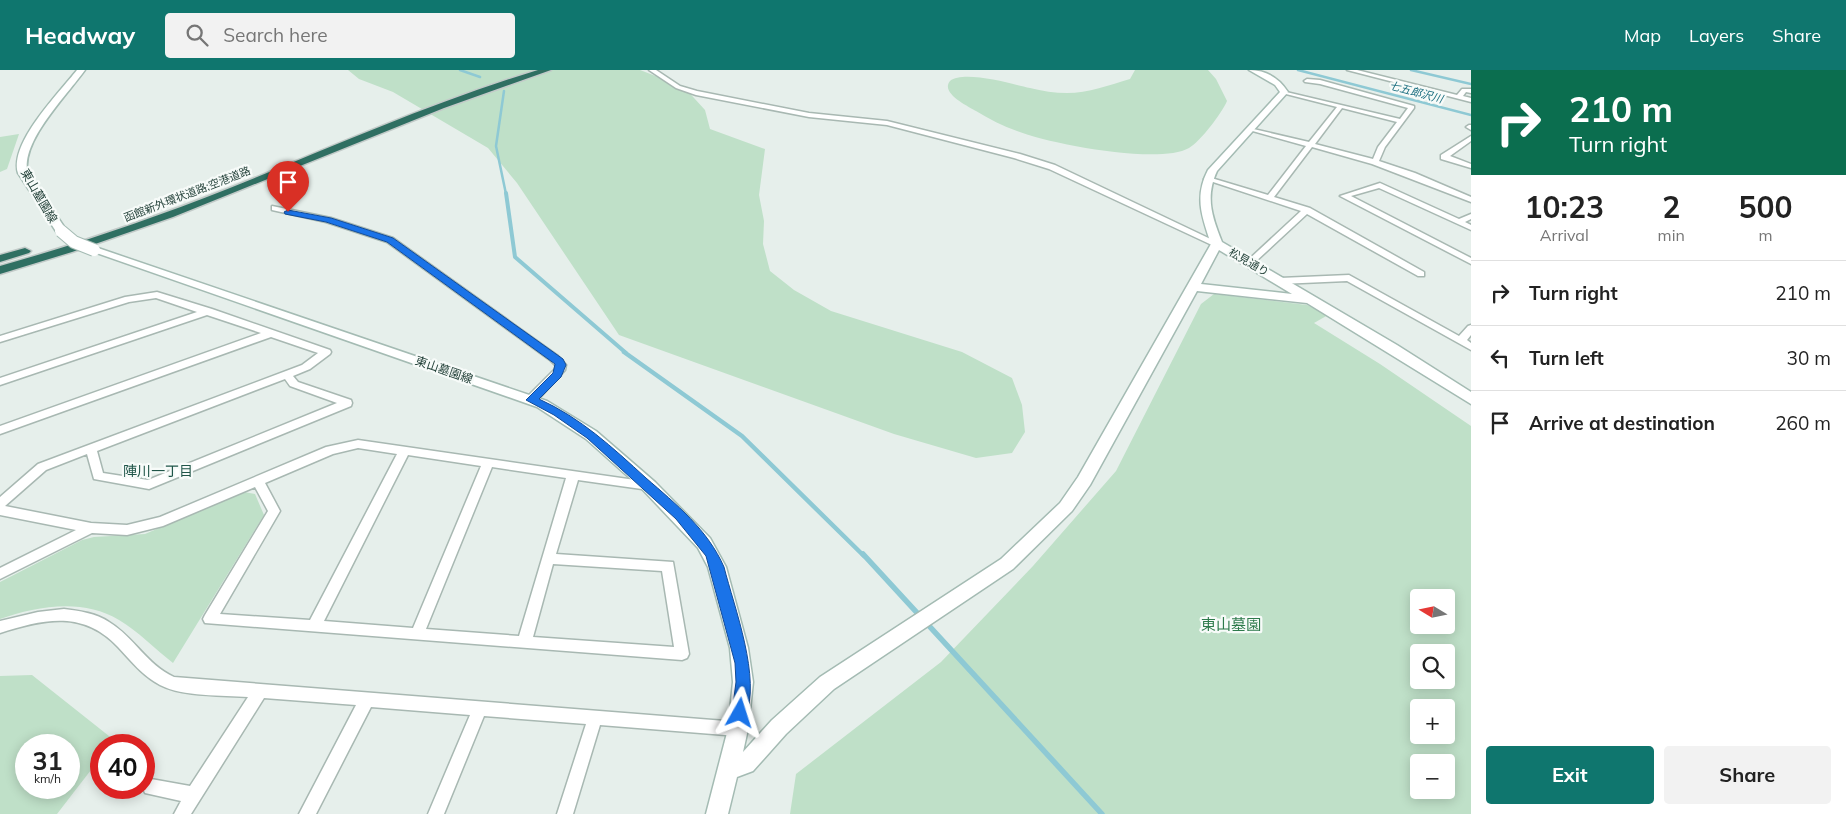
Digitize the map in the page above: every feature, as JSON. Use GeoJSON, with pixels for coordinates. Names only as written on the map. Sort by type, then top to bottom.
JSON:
{"type":"FeatureCollection","features":[{"type":"Feature","properties":{"kind":"highway","name":"函館新外環状道路;空港道路"},"geometry":{"type":"LineString","coordinates":[[60,236],[187,198],[423,102],[522,70]]}},
{"type":"Feature","properties":{"kind":"highway","name":"函館新外環状道路;空港道路"},"geometry":{"type":"LineString","coordinates":[[0,270],[102,238],[193,206],[432,108],[547,70]]}},
{"type":"Feature","properties":{"kind":"highway"},"geometry":{"type":"LineString","coordinates":[[0,259],[40,246]]}},
{"type":"Feature","properties":{"kind":"street","name":"東山墓園線"},"geometry":{"type":"LineString","coordinates":[[81,70],[30,142],[20,163],[23,172],[60,236],[94,250],[531,400],[558,412],[585,430],[649,486],[704,543],[717,567],[742,663],[743,682],[738,729],[717,814]]}},
{"type":"Feature","properties":{"kind":"street"},"geometry":{"type":"LineString","coordinates":[[652,70],[678,87],[696,92],[809,115],[887,123],[1052,167],[1217,244],[1084,481],[1066,507],[1007,564],[828,683],[779,727],[746,764],[729,768]]}},
{"type":"Feature","properties":{"kind":"street"},"geometry":{"type":"LineString","coordinates":[[1253,70],[1278,83],[1284,88],[1284,92],[1401,121]]}},
{"type":"Feature","properties":{"kind":"street"},"geometry":{"type":"LineString","coordinates":[[1350,70],[1471,100]]}},
{"type":"Feature","properties":{"kind":"street"},"geometry":{"type":"LineString","coordinates":[[1375,76],[1380,70]]}},
{"type":"Feature","properties":{"kind":"street"},"geometry":{"type":"LineString","coordinates":[[1307,81],[1320,82],[1412,107],[1375,162]]}},
{"type":"Feature","properties":{"kind":"street"},"geometry":{"type":"LineString","coordinates":[[1459,97],[1464,90],[1471,91]]}},
{"type":"Feature","properties":{"kind":"street","name":"松見通り"},"geometry":{"type":"LineString","coordinates":[[1284,92],[1208,179],[1203,203],[1217,244],[1280,280],[1471,399]]}},
{"type":"Feature","properties":{"kind":"street"},"geometry":{"type":"LineString","coordinates":[[1269,198],[1341,106]]}},
{"type":"Feature","properties":{"kind":"street"},"geometry":{"type":"LineString","coordinates":[[1250,130],[1375,162],[1412,175],[1471,200]]}},
{"type":"Feature","properties":{"kind":"street"},"geometry":{"type":"LineString","coordinates":[[1471,138],[1444,157],[1471,166]]}},
{"type":"Feature","properties":{"kind":"street"},"geometry":{"type":"LineString","coordinates":[[1208,179],[1307,210],[1421,274]]}},
{"type":"Feature","properties":{"kind":"street"},"geometry":{"type":"LineString","coordinates":[[1471,228],[1380,185],[1344,196],[1471,261]]}},
{"type":"Feature","properties":{"kind":"street"},"geometry":{"type":"LineString","coordinates":[[276,208],[328,220],[390,240],[554,358],[561,365],[560,370],[531,400]]}},
{"type":"Feature","properties":{"kind":"street"},"geometry":{"type":"LineString","coordinates":[[1250,262],[1307,210]]}},
{"type":"Feature","properties":{"kind":"street"},"geometry":{"type":"LineString","coordinates":[[1459,222],[1471,216]]}},
{"type":"Feature","properties":{"kind":"street"},"geometry":{"type":"LineString","coordinates":[[1280,280],[1349,278],[1471,347]]}},
{"type":"Feature","properties":{"kind":"street"},"geometry":{"type":"LineString","coordinates":[[1193,287],[1310,299]]}},
{"type":"Feature","properties":{"kind":"street"},"geometry":{"type":"LineString","coordinates":[[0,339],[139,296],[164,296],[326,352],[306,367],[42,467],[0,504]]}},
{"type":"Feature","properties":{"kind":"street"},"geometry":{"type":"LineString","coordinates":[[0,382],[209,311]]}},
{"type":"Feature","properties":{"kind":"street"},"geometry":{"type":"LineString","coordinates":[[1461,341],[1471,328]]}},
{"type":"Feature","properties":{"kind":"street"},"geometry":{"type":"LineString","coordinates":[[0,430],[272,332]]}},
{"type":"Feature","properties":{"kind":"street"},"geometry":{"type":"LineString","coordinates":[[91,449],[98,476],[149,485],[347,404],[294,384],[287,374]]}},
{"type":"Feature","properties":{"kind":"street"},"geometry":{"type":"LineString","coordinates":[[0,510],[91,528],[117,531],[150,525],[341,446],[368,444],[649,486]]}},
{"type":"Feature","properties":{"kind":"street"},"geometry":{"type":"LineString","coordinates":[[314,627],[404,450]]}},
{"type":"Feature","properties":{"kind":"street"},"geometry":{"type":"LineString","coordinates":[[417,634],[488,462]]}},
{"type":"Feature","properties":{"kind":"street"},"geometry":{"type":"LineString","coordinates":[[524,642],[573,476]]}},
{"type":"Feature","properties":{"kind":"street"},"geometry":{"type":"LineString","coordinates":[[258,481],[274,511],[210,619],[682,654],[668,566],[549,559]]}},
{"type":"Feature","properties":{"kind":"street"},"geometry":{"type":"LineString","coordinates":[[0,574],[91,528]]}},
{"type":"Feature","properties":{"kind":"street"},"geometry":{"type":"LineString","coordinates":[[0,627],[49,616],[76,616],[89,619],[111,631],[154,674],[163,680],[190,686],[738,729]]}},
{"type":"Feature","properties":{"kind":"street"},"geometry":{"type":"LineString","coordinates":[[182,814],[258,692]]}},
{"type":"Feature","properties":{"kind":"street"},"geometry":{"type":"LineString","coordinates":[[307,814],[368,699]]}},
{"type":"Feature","properties":{"kind":"street"},"geometry":{"type":"LineString","coordinates":[[436,814],[480,708]]}},
{"type":"Feature","properties":{"kind":"street"},"geometry":{"type":"LineString","coordinates":[[566,814],[595,718]]}},
{"type":"Feature","properties":{"kind":"street"},"geometry":{"type":"LineString","coordinates":[[155,787],[194,795]]}},
{"type":"Feature","properties":{"kind":"green space"},"geometry":{"type":"Polygon","coordinates":[[[348,70],[640,70],[684,87],[705,110],[710,129],[765,149],[759,195],[764,221],[763,244],[770,271],[794,290],[831,311],[962,352],[1012,378],[1022,405],[1025,432],[1012,453],[976,458],[894,434],[619,335],[517,183],[488,148],[393,92],[359,79],[348,70]]]}},
{"type":"Feature","properties":{"kind":"green space"},"geometry":{"type":"Polygon","coordinates":[[[1135,70],[1208,70],[1216,79],[1227,101],[1210,127],[1189,148],[1174,153],[1130,154],[1078,147],[1017,131],[991,120],[956,99],[948,86],[950,81],[957,78],[977,77],[1044,91],[1075,93],[1130,79],[1135,70]]]}},
{"type":"Feature","properties":{"kind":"green space"},"geometry":{"type":"Polygon","coordinates":[[[19,134],[7,169],[0,172],[0,137],[19,134]]]}},
{"type":"Feature","properties":{"kind":"green space","name":"東山墓園"},"geometry":{"type":"Polygon","coordinates":[[[1214,294],[1307,305],[1328,315],[1314,323],[1380,364],[1471,426],[1471,814],[790,814],[796,774],[941,662],[1033,566],[1116,471],[1201,304],[1214,294]]]}},
{"type":"Feature","properties":{"kind":"green space"},"geometry":{"type":"Polygon","coordinates":[[[244,492],[255,494],[264,515],[173,663],[126,624],[105,613],[90,609],[60,606],[14,614],[0,619],[0,582],[82,540],[94,537],[145,534],[244,492]]]}},
{"type":"Feature","properties":{"kind":"green space"},"geometry":{"type":"Polygon","coordinates":[[[32,675],[106,734],[90,734],[90,771],[80,784],[80,734],[15,734],[15,799],[69,799],[57,814],[0,814],[0,676],[32,675]]]}},
{"type":"Feature","properties":{"kind":"waterway"},"geometry":{"type":"LineString","coordinates":[[460,70],[480,77]]}},
{"type":"Feature","properties":{"kind":"waterway","name":"七五郎沢川"},"geometry":{"type":"LineString","coordinates":[[1298,70],[1471,115]]}},
{"type":"Feature","properties":{"kind":"waterway"},"geometry":{"type":"LineString","coordinates":[[1411,70],[1471,84]]}},
{"type":"Feature","properties":{"kind":"waterway"},"geometry":{"type":"LineString","coordinates":[[504,91],[496,146],[506,194]]}},
{"type":"Feature","properties":{"kind":"waterway"},"geometry":{"type":"LineString","coordinates":[[506,193],[515,257],[626,353]]}},
{"type":"Feature","properties":{"kind":"waterway"},"geometry":{"type":"LineString","coordinates":[[624,352],[742,436],[864,556]]}},
{"type":"Feature","properties":{"kind":"waterway"},"geometry":{"type":"LineString","coordinates":[[863,554],[1102,814]]}},
{"type":"Feature","properties":{"kind":"district","name":"陣川一丁目"},"geometry":{"type":"Point","coordinates":[158,471]}},
{"type":"Feature","properties":{"kind":"route"},"geometry":{"type":"LineString","coordinates":[[288,212],[328,220],[390,240],[559,362],[561,365],[558,374],[531,400],[558,412],[591,435],[680,516],[704,543],[711,554],[717,567],[742,663],[743,682],[740,713]]}}]}
